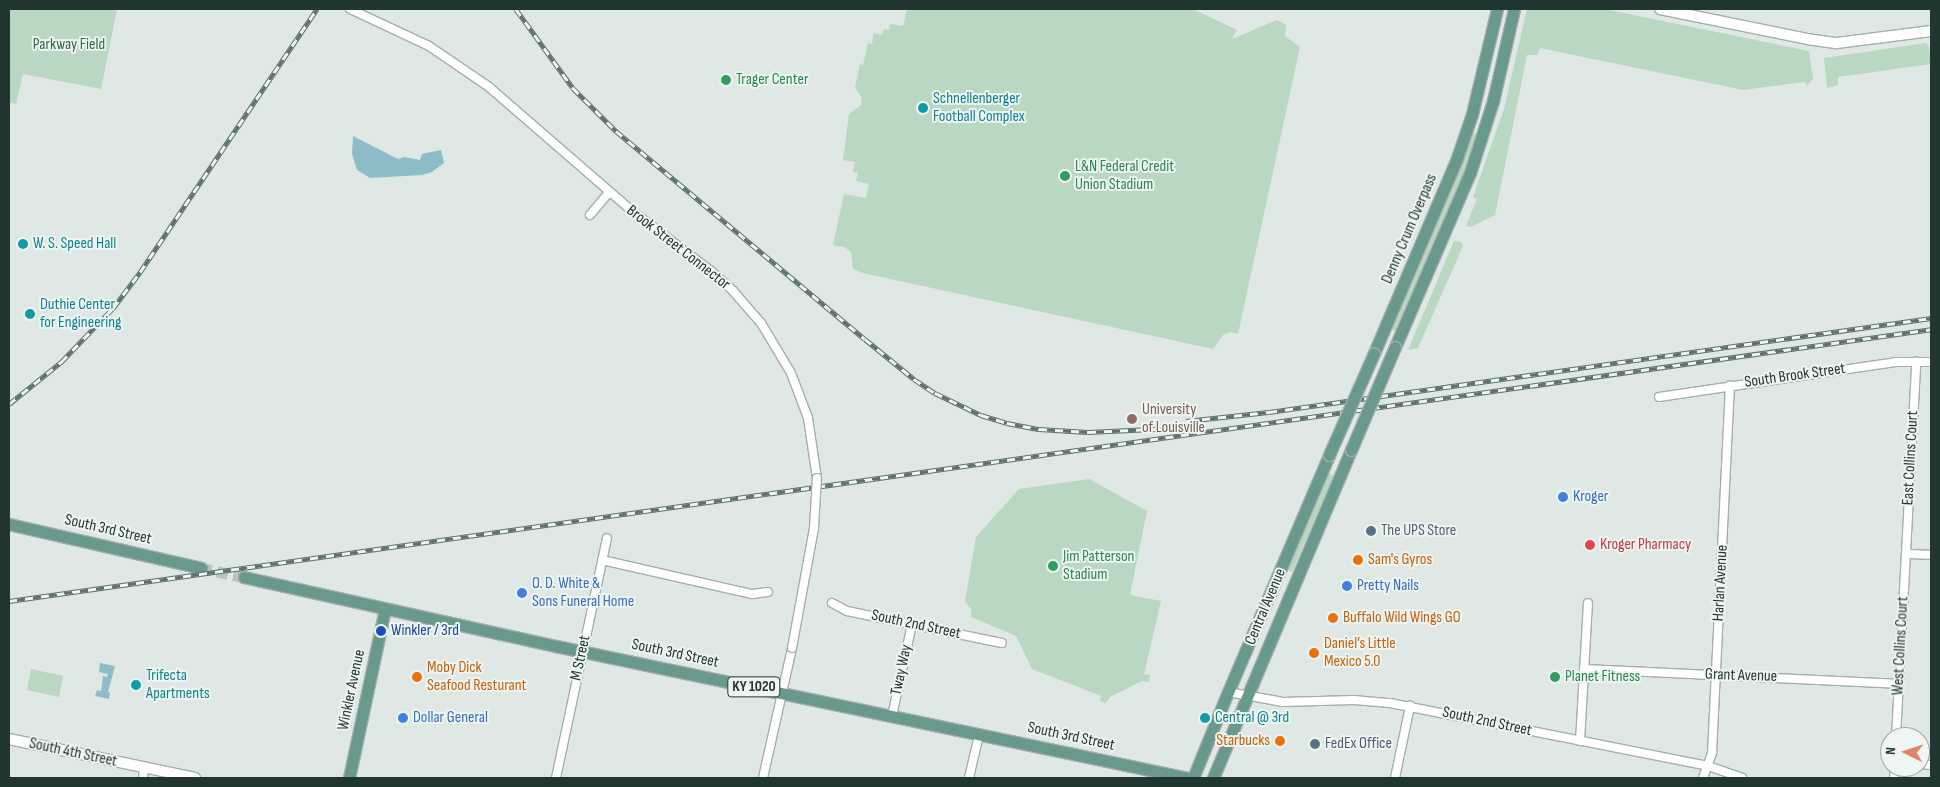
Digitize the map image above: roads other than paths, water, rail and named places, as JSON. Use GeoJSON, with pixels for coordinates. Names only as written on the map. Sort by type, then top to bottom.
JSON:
{"type":"FeatureCollection","features":[{"type":"Feature","properties":{"kind":"main road","name":"Denny Crum Overpass"},"geometry":{"type":"LineString","coordinates":[[1329,455],[1456,161],[1474,105],[1497,9]]}},
{"type":"Feature","properties":{"kind":"main road","name":"Denny Crum Overpass"},"geometry":{"type":"LineString","coordinates":[[1351,450],[1470,173],[1493,100],[1514,9]]}},
{"type":"Feature","properties":{"kind":"main road","name":"Central Avenue"},"geometry":{"type":"LineString","coordinates":[[1213,778],[1351,450]]}},
{"type":"Feature","properties":{"kind":"main road","name":"Central Avenue"},"geometry":{"type":"LineString","coordinates":[[1193,778],[1329,455]]}},
{"type":"Feature","properties":{"kind":"main road","name":"South 3rd Street"},"geometry":{"type":"LineString","coordinates":[[9,524],[200,568]]}},
{"type":"Feature","properties":{"kind":"main road","name":"South 3rd Street"},"geometry":{"type":"LineString","coordinates":[[244,577],[582,651],[1188,778]]}},
{"type":"Feature","properties":{"kind":"main road","name":"Winkler Avenue"},"geometry":{"type":"LineString","coordinates":[[350,778],[385,609]]}},
{"type":"Feature","properties":{"kind":"street","name":"Brook Street Connector"},"geometry":{"type":"LineString","coordinates":[[350,9],[401,31],[447,57],[489,86],[648,225],[711,271],[749,308],[773,340],[792,373],[809,426],[816,478],[815,512],[792,648],[780,693],[763,778]]}},
{"type":"Feature","properties":{"kind":"street"},"geometry":{"type":"LineString","coordinates":[[1660,9],[1807,39],[1837,43],[1931,31]]}},
{"type":"Feature","properties":{"kind":"street"},"geometry":{"type":"LineString","coordinates":[[590,214],[609,192]]}},
{"type":"Feature","properties":{"kind":"street","name":"South Brook Street"},"geometry":{"type":"LineString","coordinates":[[1659,397],[1895,362],[1931,362]]}},
{"type":"Feature","properties":{"kind":"street","name":"East Collins Court"},"geometry":{"type":"LineString","coordinates":[[1906,554],[1916,362]]}},
{"type":"Feature","properties":{"kind":"street","name":"Harlan Avenue"},"geometry":{"type":"LineString","coordinates":[[1703,778],[1712,753],[1730,386]]}},
{"type":"Feature","properties":{"kind":"street","name":"M Street"},"geometry":{"type":"LineString","coordinates":[[556,778],[607,538]]}},
{"type":"Feature","properties":{"kind":"street"},"geometry":{"type":"LineString","coordinates":[[1906,554],[1931,555]]}},
{"type":"Feature","properties":{"kind":"street","name":"West Collins Court"},"geometry":{"type":"LineString","coordinates":[[1896,727],[1906,554]]}},
{"type":"Feature","properties":{"kind":"street"},"geometry":{"type":"LineString","coordinates":[[602,560],[752,594],[768,592]]}},
{"type":"Feature","properties":{"kind":"street","name":"South 2nd Street"},"geometry":{"type":"LineString","coordinates":[[832,603],[847,611],[1002,643]]}},
{"type":"Feature","properties":{"kind":"street"},"geometry":{"type":"LineString","coordinates":[[1580,741],[1588,603]]}},
{"type":"Feature","properties":{"kind":"street","name":"Tway Way"},"geometry":{"type":"LineString","coordinates":[[892,716],[912,624]]}},
{"type":"Feature","properties":{"kind":"street","name":"Grant Avenue"},"geometry":{"type":"LineString","coordinates":[[1584,669],[1898,684]]}},
{"type":"Feature","properties":{"kind":"street","name":"South 2nd Street"},"geometry":{"type":"LineString","coordinates":[[1228,692],[1283,702],[1354,700],[1410,706],[1708,766],[1742,778]]}},
{"type":"Feature","properties":{"kind":"street"},"geometry":{"type":"LineString","coordinates":[[1395,778],[1410,706]]}},
{"type":"Feature","properties":{"kind":"street"},"geometry":{"type":"LineString","coordinates":[[969,778],[979,734]]}},
{"type":"Feature","properties":{"kind":"street","name":"South 4th Street"},"geometry":{"type":"LineString","coordinates":[[9,740],[144,773],[195,778]]}},
{"type":"Feature","properties":{"kind":"water"},"geometry":{"type":"Polygon","coordinates":[[[353,136],[398,159],[404,157],[420,160],[422,154],[441,150],[444,163],[432,172],[422,175],[370,178],[357,170],[352,154],[353,136]]]}},
{"type":"Feature","properties":{"kind":"water"},"geometry":{"type":"Polygon","coordinates":[[[100,663],[115,666],[108,692],[110,693],[109,699],[95,696],[97,690],[101,691],[103,676],[107,677],[108,674],[99,672],[100,663]]]}},
{"type":"Feature","properties":{"kind":"tunnel"},"geometry":{"type":"LineString","coordinates":[[201,568],[244,577]]}},
{"type":"Feature","properties":{"kind":"railway"},"geometry":{"type":"LineString","coordinates":[[9,404],[61,362],[113,308],[140,272],[317,9]]}},
{"type":"Feature","properties":{"kind":"railway"},"geometry":{"type":"LineString","coordinates":[[516,9],[573,88],[616,131],[865,339],[914,379],[935,393],[981,415],[1007,423],[1039,429],[1088,432],[1196,427]]}},
{"type":"Feature","properties":{"kind":"railway"},"geometry":{"type":"LineString","coordinates":[[1186,421],[1269,412],[1931,318]]}},
{"type":"Feature","properties":{"kind":"railway"},"geometry":{"type":"LineString","coordinates":[[9,601],[1931,329]]}},
{"type":"Feature","properties":{"kind":"place","name":"Trager Center"},"geometry":{"type":"Point","coordinates":[726,80]}},
{"type":"Feature","properties":{"kind":"place","name":"Schnellenberger Football Complex"},"geometry":{"type":"Point","coordinates":[923,108]}},
{"type":"Feature","properties":{"kind":"place","name":"L&N Federal Credit Union Stadium"},"geometry":{"type":"Point","coordinates":[1065,176]}},
{"type":"Feature","properties":{"kind":"place","name":"W. S. Speed Hall"},"geometry":{"type":"Point","coordinates":[23,244]}},
{"type":"Feature","properties":{"kind":"place","name":"Duthie Center for Engineering"},"geometry":{"type":"Point","coordinates":[30,314]}},
{"type":"Feature","properties":{"kind":"place","name":"University of Louisville"},"geometry":{"type":"Point","coordinates":[1132,419]}},
{"type":"Feature","properties":{"kind":"place","name":"Kroger"},"geometry":{"type":"Point","coordinates":[1563,497]}},
{"type":"Feature","properties":{"kind":"place","name":"The UPS Store"},"geometry":{"type":"Point","coordinates":[1371,531]}},
{"type":"Feature","properties":{"kind":"place","name":"Kroger Pharmacy"},"geometry":{"type":"Point","coordinates":[1590,545]}},
{"type":"Feature","properties":{"kind":"place","name":"Sam's Gyros"},"geometry":{"type":"Point","coordinates":[1358,560]}},
{"type":"Feature","properties":{"kind":"place","name":"Jim Patterson Stadium"},"geometry":{"type":"Point","coordinates":[1053,566]}},
{"type":"Feature","properties":{"kind":"place","name":"Pretty Nails"},"geometry":{"type":"Point","coordinates":[1347,586]}},
{"type":"Feature","properties":{"kind":"place","name":"O. D. White & Sons Funeral Home"},"geometry":{"type":"Point","coordinates":[522,593]}},
{"type":"Feature","properties":{"kind":"place","name":"Buffalo Wild Wings GO"},"geometry":{"type":"Point","coordinates":[1333,618]}},
{"type":"Feature","properties":{"kind":"place","name":"Winkler / 3rd"},"geometry":{"type":"Point","coordinates":[381,631]}},
{"type":"Feature","properties":{"kind":"place","name":"Daniel’s Little Mexico 5.0"},"geometry":{"type":"Point","coordinates":[1314,653]}},
{"type":"Feature","properties":{"kind":"place","name":"Moby Dick Seafood Resturant"},"geometry":{"type":"Point","coordinates":[417,677]}},
{"type":"Feature","properties":{"kind":"place","name":"Planet Fitness"},"geometry":{"type":"Point","coordinates":[1555,677]}},
{"type":"Feature","properties":{"kind":"place","name":"Trifecta Apartments"},"geometry":{"type":"Point","coordinates":[136,685]}},
{"type":"Feature","properties":{"kind":"place","name":"Dollar General"},"geometry":{"type":"Point","coordinates":[403,718]}},
{"type":"Feature","properties":{"kind":"place","name":"Central @ 3rd"},"geometry":{"type":"Point","coordinates":[1205,718]}},
{"type":"Feature","properties":{"kind":"place","name":"Starbucks"},"geometry":{"type":"Point","coordinates":[1280,741]}},
{"type":"Feature","properties":{"kind":"place","name":"FedEx Office"},"geometry":{"type":"Point","coordinates":[1315,744]}},
{"type":"Feature","properties":{"kind":"park label","name":"Parkway Field"},"geometry":{"type":"Point","coordinates":[69,45]}}]}
